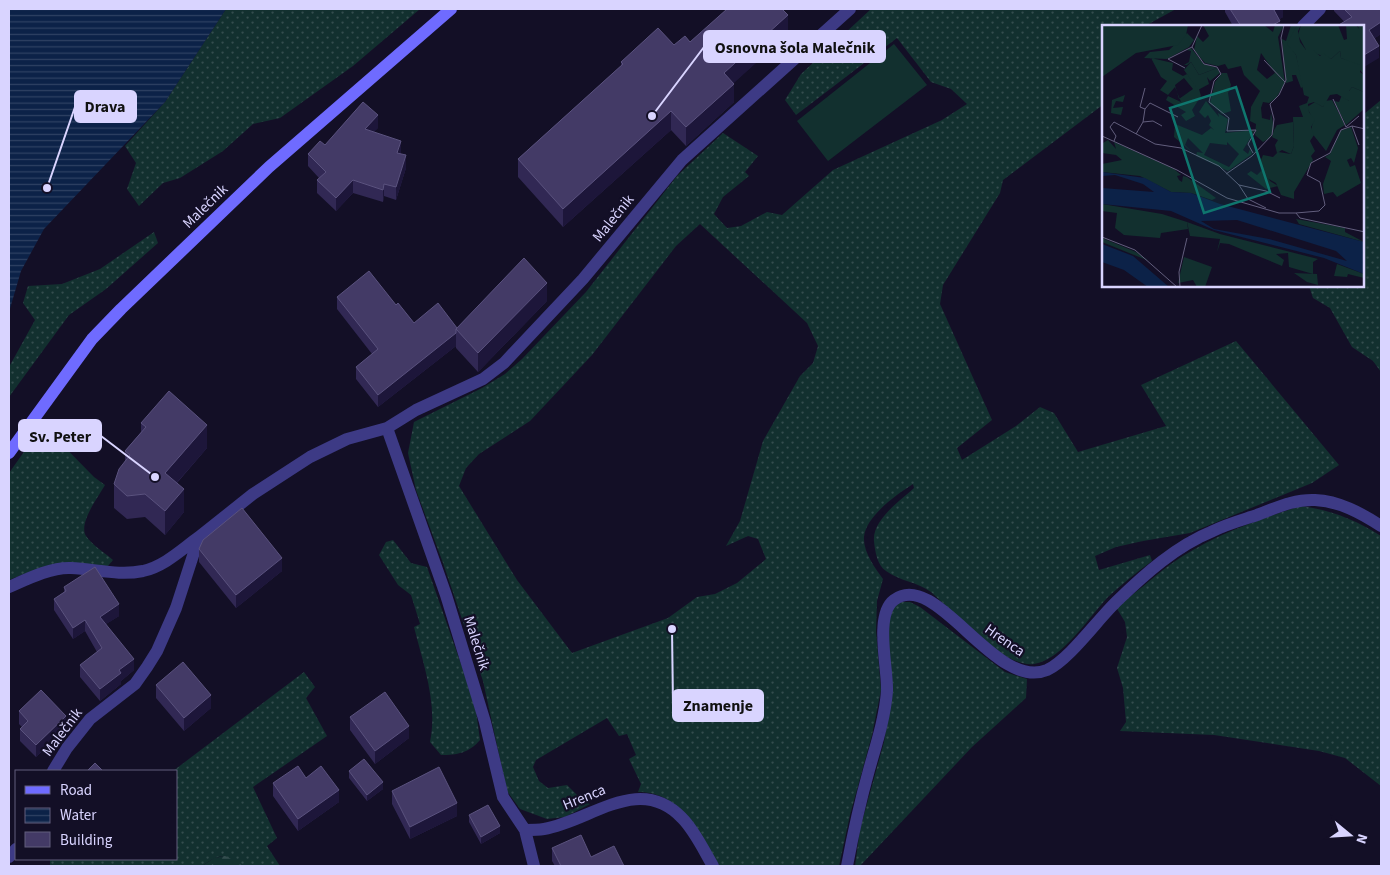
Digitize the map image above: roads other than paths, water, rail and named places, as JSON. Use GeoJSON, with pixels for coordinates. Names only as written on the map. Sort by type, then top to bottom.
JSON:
{"type":"FeatureCollection","features":[{"type":"Feature","properties":{"kind":"street","name":"Malečnik"},"geometry":{"type":"LineString","coordinates":[[9,453],[92,338],[269,167],[451,9]]}},
{"type":"Feature","properties":{"kind":"street","name":"Malečnik"},"geometry":{"type":"LineString","coordinates":[[9,587],[38,575],[69,568],[115,574],[144,570],[163,563],[254,494],[310,457],[347,439],[387,428],[416,410],[483,379],[504,363],[583,280],[682,160],[850,9]]}},
{"type":"Feature","properties":{"kind":"street"},"geometry":{"type":"LineString","coordinates":[[1304,25],[1320,9]]}},
{"type":"Feature","properties":{"kind":"street","name":"Malečnik"},"geometry":{"type":"LineString","coordinates":[[387,428],[446,595],[485,722],[503,797],[525,830],[534,866]]}},
{"type":"Feature","properties":{"kind":"street","name":"Hrenca"},"geometry":{"type":"LineString","coordinates":[[847,866],[856,818],[884,715],[887,691],[883,633],[885,617],[889,606],[895,599],[916,596],[928,601],[942,610],[1003,662],[1020,670],[1039,673],[1050,669],[1075,647],[1117,601],[1173,553],[1211,531],[1292,502],[1314,500],[1338,504],[1367,516],[1381,526]]}},
{"type":"Feature","properties":{"kind":"street","name":"Malečnik"},"geometry":{"type":"LineString","coordinates":[[54,770],[67,748],[90,719],[135,684],[152,659],[176,608],[199,537]]}},
{"type":"Feature","properties":{"kind":"street","name":"Hrenca"},"geometry":{"type":"LineString","coordinates":[[525,830],[545,829],[618,801],[641,799],[659,802],[672,809],[683,819],[713,866]]}},
{"type":"Feature","properties":{"kind":"water"},"geometry":{"type":"Polygon","coordinates":[[[9,9],[226,9],[165,102],[44,229],[21,271],[9,312],[9,9]]]}},
{"type":"Feature","properties":{"kind":"place","name":"Osnovna šola Malečnik"},"geometry":{"type":"Point","coordinates":[652,116]}},
{"type":"Feature","properties":{"kind":"place","name":"Drava"},"geometry":{"type":"Point","coordinates":[47,188]}},
{"type":"Feature","properties":{"kind":"place","name":"Sv. Peter"},"geometry":{"type":"Point","coordinates":[155,477]}},
{"type":"Feature","properties":{"kind":"place","name":"Znamenje"},"geometry":{"type":"Point","coordinates":[672,629]}}]}
